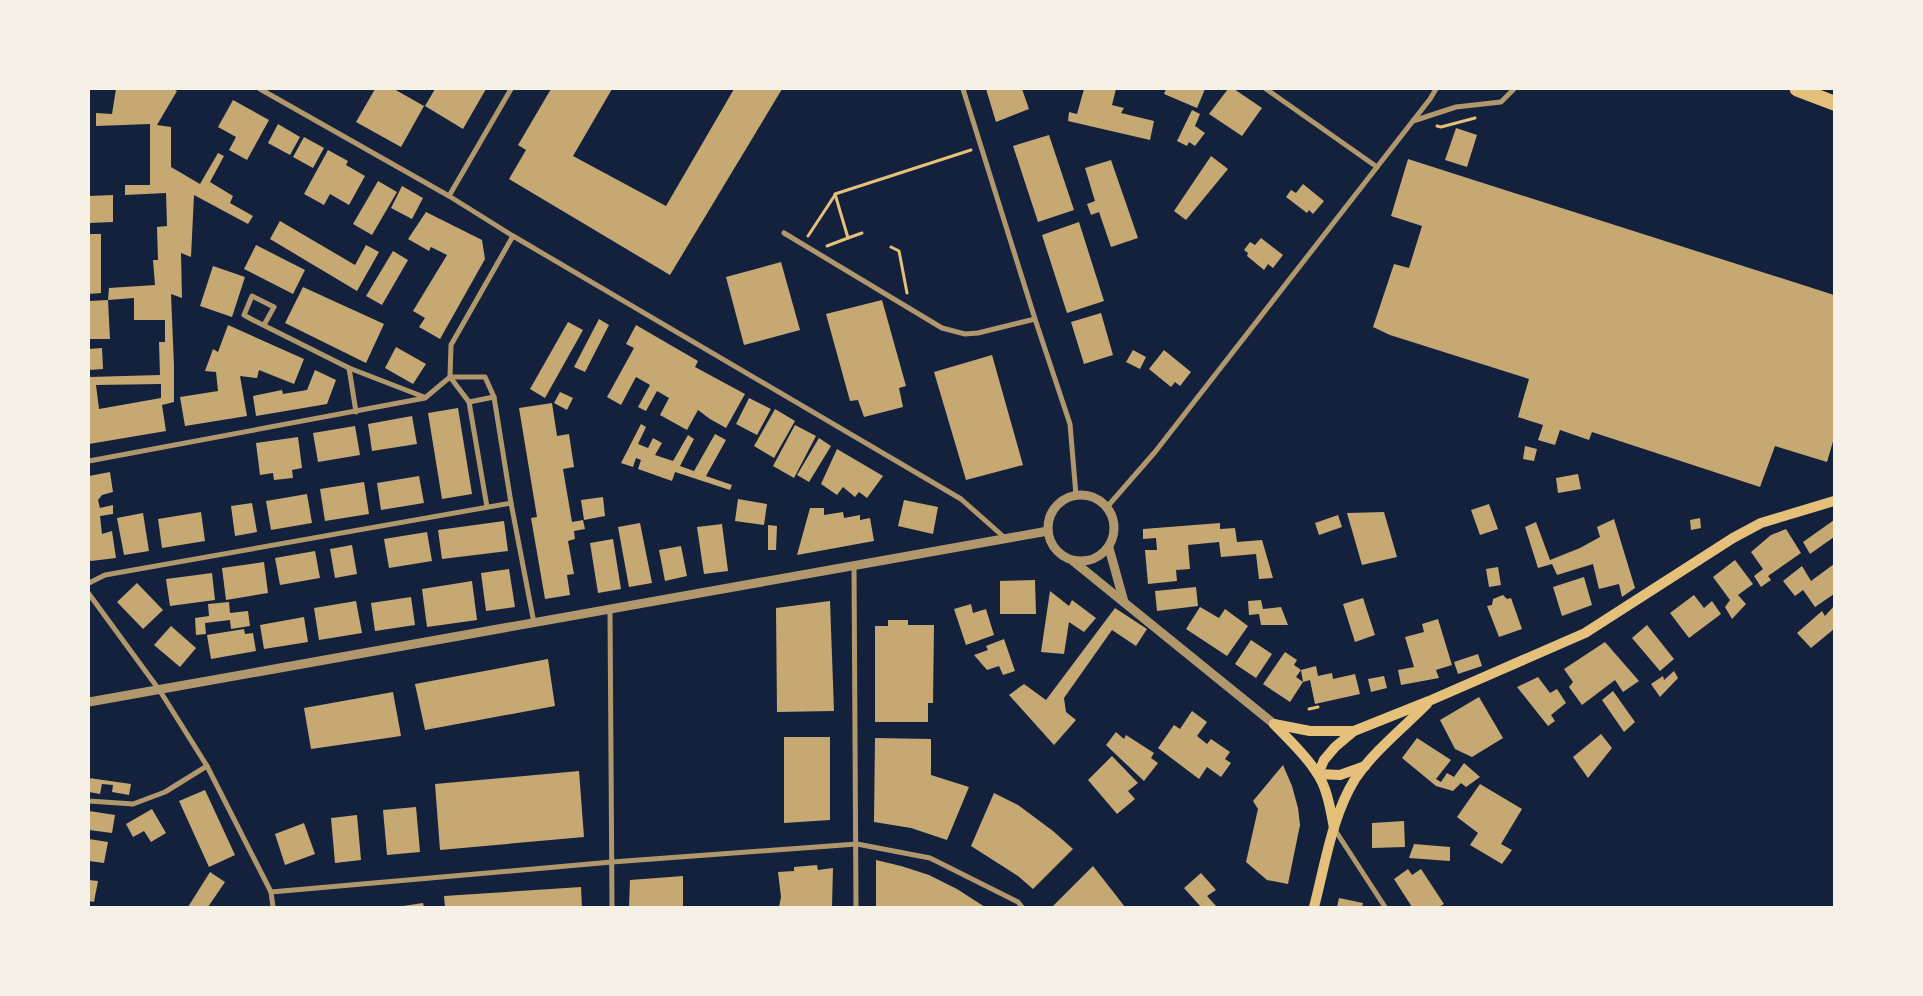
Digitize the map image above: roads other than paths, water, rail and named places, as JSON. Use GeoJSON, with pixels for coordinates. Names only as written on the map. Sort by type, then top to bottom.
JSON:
{"type":"FeatureCollection","features":[{"type":"Feature","properties":{"kind":"highway"},"geometry":{"type":"LineString","coordinates":[[1798,89],[1834,103]]}},
{"type":"Feature","properties":{"kind":"main road"},"geometry":{"type":"LineString","coordinates":[[1318,774],[1324,760],[1335,747],[1354,731],[1429,701],[1585,633],[1761,522],[1834,501]]}},
{"type":"Feature","properties":{"kind":"main road"},"geometry":{"type":"LineString","coordinates":[[1314,907],[1334,829],[1346,797],[1365,766],[1429,701]]}},
{"type":"Feature","properties":{"kind":"main road"},"geometry":{"type":"LineString","coordinates":[[1274,724],[1310,731],[1354,731]]}},
{"type":"Feature","properties":{"kind":"main road"},"geometry":{"type":"LineString","coordinates":[[1274,724],[1313,766],[1318,774],[1330,806],[1334,829]]}},
{"type":"Feature","properties":{"kind":"main road"},"geometry":{"type":"LineString","coordinates":[[1318,774],[1340,775],[1365,766]]}},
{"type":"Feature","properties":{"kind":"street"},"geometry":{"type":"LineString","coordinates":[[260,89],[449,196],[513,236],[961,498],[1005,538]]}},
{"type":"Feature","properties":{"kind":"street"},"geometry":{"type":"LineString","coordinates":[[449,196],[511,89]]}},
{"type":"Feature","properties":{"kind":"street"},"geometry":{"type":"LineString","coordinates":[[962,89],[1070,424],[1076,495]]}},
{"type":"Feature","properties":{"kind":"street"},"geometry":{"type":"LineString","coordinates":[[1266,89],[1377,166]]}},
{"type":"Feature","properties":{"kind":"street"},"geometry":{"type":"LineString","coordinates":[[1107,507],[1155,452],[1413,122],[1436,89]]}},
{"type":"Feature","properties":{"kind":"street"},"geometry":{"type":"LineString","coordinates":[[1413,122],[1456,107],[1501,102],[1514,89]]}},
{"type":"Feature","properties":{"kind":"street"},"geometry":{"type":"LineString","coordinates":[[784,233],[942,328],[965,334],[978,333],[1035,319]]}},
{"type":"Feature","properties":{"kind":"street"},"geometry":{"type":"LineString","coordinates":[[486,507],[469,402],[450,378],[451,345],[513,236]]}},
{"type":"Feature","properties":{"kind":"street"},"geometry":{"type":"LineString","coordinates":[[264,325],[274,307],[252,296],[244,315],[349,368],[425,398]]}},
{"type":"Feature","properties":{"kind":"street"},"geometry":{"type":"LineString","coordinates":[[349,368],[356,412]]}},
{"type":"Feature","properties":{"kind":"street"},"geometry":{"type":"LineString","coordinates":[[89,461],[425,398],[450,378],[485,377],[494,397],[511,503],[534,623]]}},
{"type":"Feature","properties":{"kind":"street"},"geometry":{"type":"LineString","coordinates":[[469,402],[494,397]]}},
{"type":"Feature","properties":{"kind":"street"},"geometry":{"type":"LineString","coordinates":[[1073,561],[1086,562],[1099,557],[1109,548],[1114,536],[1115,523],[1110,511],[1101,501],[1090,496],[1076,495],[1064,499],[1054,508],[1049,520],[1048,532],[1052,546],[1061,556],[1073,561],[1274,724]]}},
{"type":"Feature","properties":{"kind":"street"},"geometry":{"type":"LineString","coordinates":[[89,583],[105,576],[511,503]]}},
{"type":"Feature","properties":{"kind":"street"},"geometry":{"type":"LineString","coordinates":[[89,702],[160,691],[1005,538],[1048,532]]}},
{"type":"Feature","properties":{"kind":"street"},"geometry":{"type":"LineString","coordinates":[[1109,548],[1124,602]]}},
{"type":"Feature","properties":{"kind":"street"},"geometry":{"type":"LineString","coordinates":[[854,565],[856,907]]}},
{"type":"Feature","properties":{"kind":"street"},"geometry":{"type":"LineString","coordinates":[[89,594],[160,691],[207,766],[271,892],[274,907]]}},
{"type":"Feature","properties":{"kind":"street"},"geometry":{"type":"LineString","coordinates":[[610,610],[612,907]]}},
{"type":"Feature","properties":{"kind":"street"},"geometry":{"type":"LineString","coordinates":[[89,801],[133,804],[165,792],[207,766]]}},
{"type":"Feature","properties":{"kind":"street"},"geometry":{"type":"LineString","coordinates":[[1334,829],[1385,907]]}},
{"type":"Feature","properties":{"kind":"street"},"geometry":{"type":"LineString","coordinates":[[271,892],[612,862],[857,844],[930,858],[1018,902],[1022,907]]}}]}
